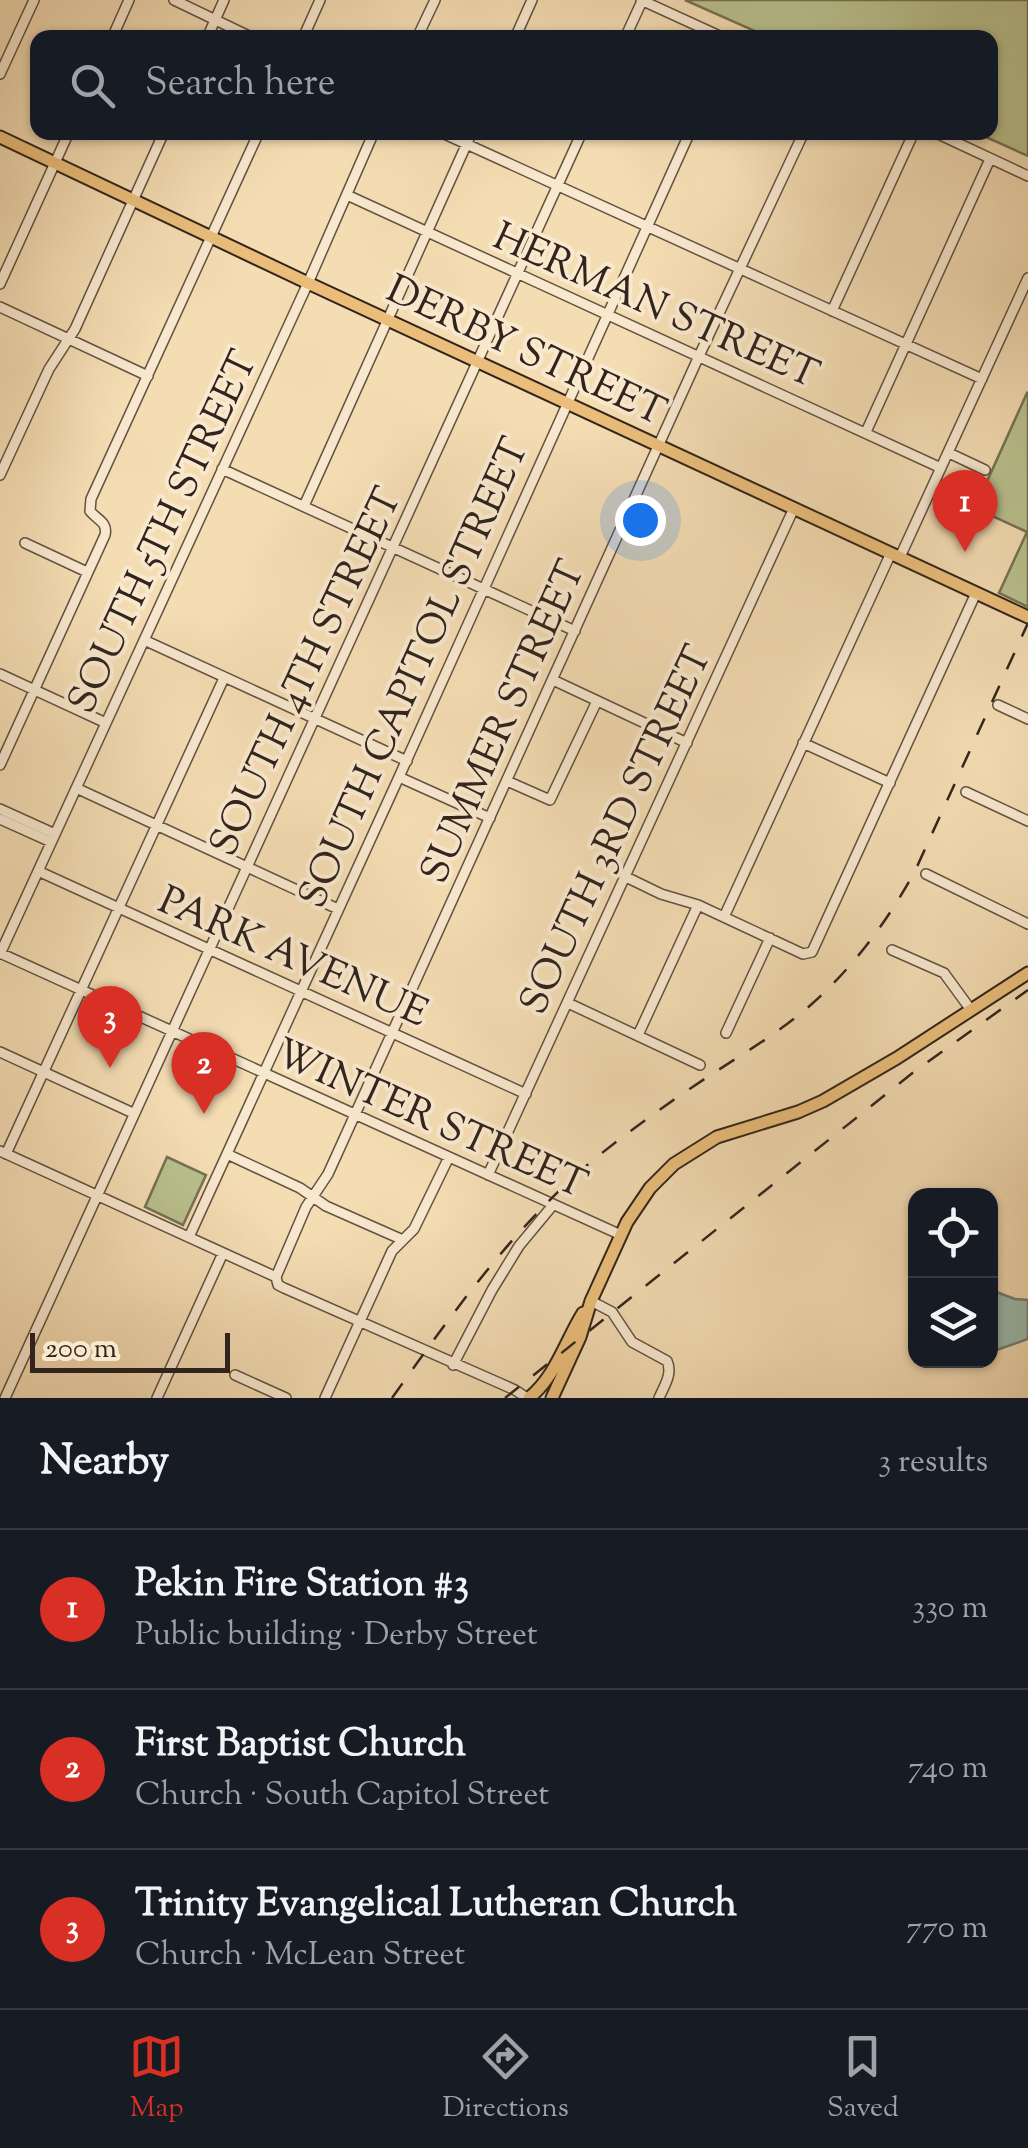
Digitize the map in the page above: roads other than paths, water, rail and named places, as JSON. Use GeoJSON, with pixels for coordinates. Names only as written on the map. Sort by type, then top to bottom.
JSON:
{"type":"FeatureCollection","features":[{"type":"Feature","properties":{"kind":"main road","name":"DERBY STREET"},"geometry":{"type":"LineString","coordinates":[[0,137],[1028,617]]}},
{"type":"Feature","properties":{"kind":"main road"},"geometry":{"type":"LineString","coordinates":[[552,1398],[591,1301],[635,1208],[674,1164],[730,1131],[823,1101],[1028,973]]}},
{"type":"Feature","properties":{"kind":"main road"},"geometry":{"type":"LineString","coordinates":[[528,1398],[550,1376],[591,1301]]}},
{"type":"Feature","properties":{"kind":"street"},"geometry":{"type":"LineString","coordinates":[[0,74],[34,0]]}},
{"type":"Feature","properties":{"kind":"street"},"geometry":{"type":"LineString","coordinates":[[116,30],[129,0]]}},
{"type":"Feature","properties":{"kind":"street"},"geometry":{"type":"LineString","coordinates":[[174,0],[237,30]]}},
{"type":"Feature","properties":{"kind":"street"},"geometry":{"type":"LineString","coordinates":[[211,30],[224,0]]}},
{"type":"Feature","properties":{"kind":"street"},"geometry":{"type":"LineString","coordinates":[[307,30],[320,0]]}},
{"type":"Feature","properties":{"kind":"street"},"geometry":{"type":"LineString","coordinates":[[421,30],[434,0]]}},
{"type":"Feature","properties":{"kind":"street"},"geometry":{"type":"LineString","coordinates":[[519,30],[532,0]]}},
{"type":"Feature","properties":{"kind":"street"},"geometry":{"type":"LineString","coordinates":[[628,30],[641,0],[707,30]]}},
{"type":"Feature","properties":{"kind":"street"},"geometry":{"type":"LineString","coordinates":[[0,284],[65,140]]}},
{"type":"Feature","properties":{"kind":"street"},"geometry":{"type":"LineString","coordinates":[[0,475],[160,140]]}},
{"type":"Feature","properties":{"kind":"street"},"geometry":{"type":"LineString","coordinates":[[0,765],[106,530],[89,505],[255,140]]}},
{"type":"Feature","properties":{"kind":"street","name":"SOUTH 5TH STREET"},"geometry":{"type":"LineString","coordinates":[[0,954],[371,140]]}},
{"type":"Feature","properties":{"kind":"street"},"geometry":{"type":"LineString","coordinates":[[457,140],[982,379]]}},
{"type":"Feature","properties":{"kind":"street"},"geometry":{"type":"LineString","coordinates":[[304,506],[469,140]]}},
{"type":"Feature","properties":{"kind":"street","name":"SOUTH 4TH STREET"},"geometry":{"type":"LineString","coordinates":[[4,1398],[578,140]]}},
{"type":"Feature","properties":{"kind":"street","name":"SOUTH CAPITOL STREET"},"geometry":{"type":"LineString","coordinates":[[189,1237],[686,140]]}},
{"type":"Feature","properties":{"kind":"street","name":"SUMMER STREET"},"geometry":{"type":"LineString","coordinates":[[276,1277],[306,1206],[328,1174],[800,140]]}},
{"type":"Feature","properties":{"kind":"street"},"geometry":{"type":"LineString","coordinates":[[832,311],[910,140]]}},
{"type":"Feature","properties":{"kind":"street"},"geometry":{"type":"LineString","coordinates":[[951,140],[1028,176]]}},
{"type":"Feature","properties":{"kind":"street"},"geometry":{"type":"LineString","coordinates":[[866,432],[990,159]]}},
{"type":"Feature","properties":{"kind":"street","name":"HERMAN STREET"},"geometry":{"type":"LineString","coordinates":[[347,195],[941,468]]}},
{"type":"Feature","properties":{"kind":"street"},"geometry":{"type":"LineString","coordinates":[[724,917],[803,743],[941,468],[1028,278]]}},
{"type":"Feature","properties":{"kind":"street"},"geometry":{"type":"LineString","coordinates":[[0,307],[148,376]]}},
{"type":"Feature","properties":{"kind":"street"},"geometry":{"type":"LineString","coordinates":[[948,453],[985,470]]}},
{"type":"Feature","properties":{"kind":"street"},"geometry":{"type":"LineString","coordinates":[[222,468],[575,631]]}},
{"type":"Feature","properties":{"kind":"street","name":"SOUTH 3RD STREET"},"geometry":{"type":"LineString","coordinates":[[488,1175],[794,508]]}},
{"type":"Feature","properties":{"kind":"street"},"geometry":{"type":"LineString","coordinates":[[25,543],[88,572]]}},
{"type":"Feature","properties":{"kind":"street"},"geometry":{"type":"LineString","coordinates":[[626,877],[811,954],[976,593]]}},
{"type":"Feature","properties":{"kind":"street"},"geometry":{"type":"LineString","coordinates":[[144,640],[406,761]]}},
{"type":"Feature","properties":{"kind":"street"},"geometry":{"type":"LineString","coordinates":[[0,674],[106,723]]}},
{"type":"Feature","properties":{"kind":"street"},"geometry":{"type":"LineString","coordinates":[[224,678],[44,1072],[3,1152],[276,1277],[278,1285],[284,1288],[528,1398]]}},
{"type":"Feature","properties":{"kind":"street"},"geometry":{"type":"LineString","coordinates":[[552,680],[687,742]]}},
{"type":"Feature","properties":{"kind":"street"},"geometry":{"type":"LineString","coordinates":[[507,781],[550,800],[597,701]]}},
{"type":"Feature","properties":{"kind":"street"},"geometry":{"type":"LineString","coordinates":[[998,704],[1028,719]]}},
{"type":"Feature","properties":{"kind":"street"},"geometry":{"type":"LineString","coordinates":[[803,743],[890,782]]}},
{"type":"Feature","properties":{"kind":"street"},"geometry":{"type":"LineString","coordinates":[[400,777],[490,818]]}},
{"type":"Feature","properties":{"kind":"street"},"geometry":{"type":"LineString","coordinates":[[76,788],[338,908]]}},
{"type":"Feature","properties":{"kind":"street"},"geometry":{"type":"LineString","coordinates":[[966,792],[1028,821]]}},
{"type":"Feature","properties":{"kind":"street"},"geometry":{"type":"LineString","coordinates":[[0,808],[53,838]]}},
{"type":"Feature","properties":{"kind":"street"},"geometry":{"type":"LineString","coordinates":[[0,818],[53,838]]}},
{"type":"Feature","properties":{"kind":"street","name":"PARK AVENUE"},"geometry":{"type":"LineString","coordinates":[[38,871],[526,1094]]}},
{"type":"Feature","properties":{"kind":"street"},"geometry":{"type":"LineString","coordinates":[[926,874],[1028,924]]}},
{"type":"Feature","properties":{"kind":"street"},"geometry":{"type":"LineString","coordinates":[[638,1034],[698,905]]}},
{"type":"Feature","properties":{"kind":"street"},"geometry":{"type":"LineString","coordinates":[[726,1033],[770,938]]}},
{"type":"Feature","properties":{"kind":"street"},"geometry":{"type":"LineString","coordinates":[[892,950],[942,972],[971,1010]]}},
{"type":"Feature","properties":{"kind":"street","name":"WINTER STREET"},"geometry":{"type":"LineString","coordinates":[[0,954],[621,1235]]}},
{"type":"Feature","properties":{"kind":"street"},"geometry":{"type":"LineString","coordinates":[[568,1003],[700,1065]]}},
{"type":"Feature","properties":{"kind":"street"},"geometry":{"type":"LineString","coordinates":[[0,1052],[133,1114]]}},
{"type":"Feature","properties":{"kind":"street"},"geometry":{"type":"LineString","coordinates":[[227,1154],[300,1188],[326,1206],[403,1240]]}},
{"type":"Feature","properties":{"kind":"street"},"geometry":{"type":"LineString","coordinates":[[325,1398],[392,1251],[417,1225],[449,1158]]}},
{"type":"Feature","properties":{"kind":"street"},"geometry":{"type":"LineString","coordinates":[[453,1365],[492,1290],[520,1246],[554,1205]]}},
{"type":"Feature","properties":{"kind":"street"},"geometry":{"type":"LineString","coordinates":[[157,1398],[223,1253]]}},
{"type":"Feature","properties":{"kind":"street"},"geometry":{"type":"LineString","coordinates":[[591,1301],[612,1312],[632,1342],[662,1357],[669,1366],[658,1398]]}},
{"type":"Feature","properties":{"kind":"street"},"geometry":{"type":"LineString","coordinates":[[235,1375],[286,1398]]}},
{"type":"Feature","properties":{"kind":"street"},"geometry":{"type":"LineString","coordinates":[[495,1384],[512,1398]]}},
{"type":"Feature","properties":{"kind":"railway"},"geometry":{"type":"LineString","coordinates":[[392,1398],[484,1274],[563,1187],[649,1117],[789,1023],[857,957],[915,871],[1028,623]]}},
{"type":"Feature","properties":{"kind":"railway"},"geometry":{"type":"LineString","coordinates":[[505,1398],[915,1071],[1028,990]]}},
{"type":"Feature","properties":{"kind":"place","name":"Pekin Fire Station #3"},"geometry":{"type":"Point","coordinates":[965,552]}},
{"type":"Feature","properties":{"kind":"place","name":"Trinity Evangelical Lutheran Church"},"geometry":{"type":"Point","coordinates":[110,1068]}},
{"type":"Feature","properties":{"kind":"place","name":"First Baptist Church"},"geometry":{"type":"Point","coordinates":[204,1114]}}]}
